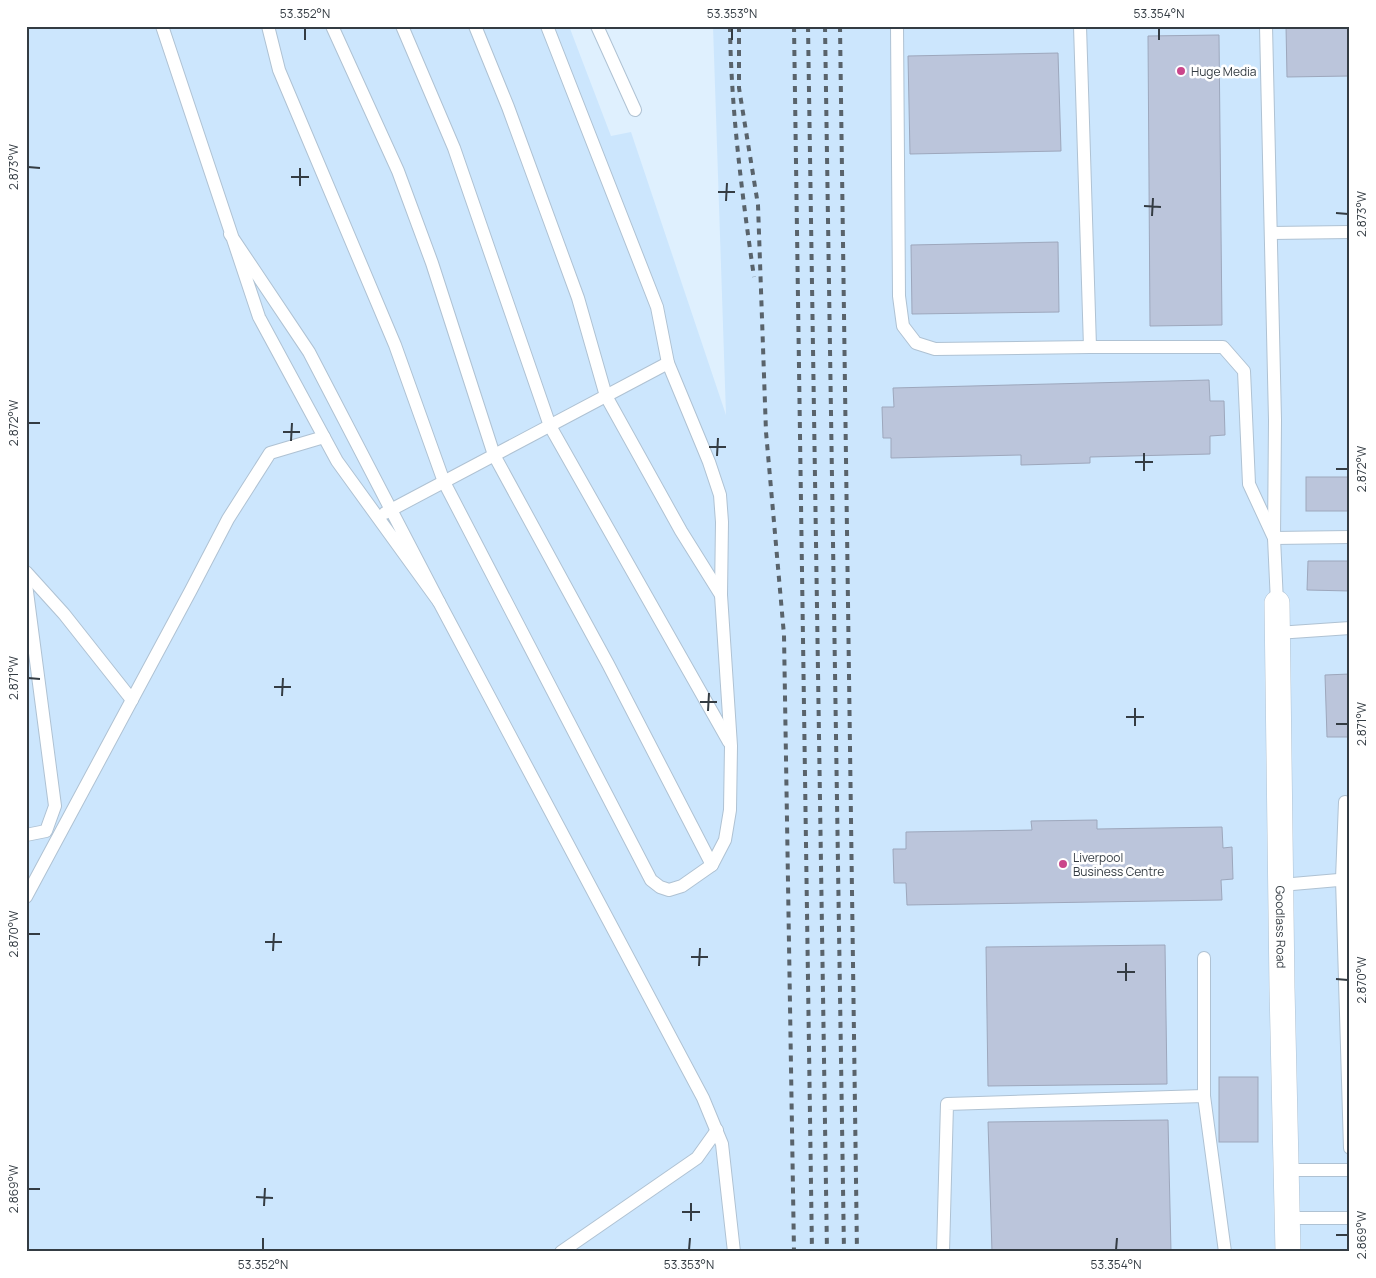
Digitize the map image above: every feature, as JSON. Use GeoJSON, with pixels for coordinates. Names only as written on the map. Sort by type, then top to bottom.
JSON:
{"type":"FeatureCollection","features":[{"type":"Feature","properties":{"kind":"street","name":"Goodlass Road"},"geometry":{"type":"LineString","coordinates":[[1277,603],[1288,1252]]}},
{"type":"Feature","properties":{"kind":"lane"},"geometry":{"type":"LineString","coordinates":[[162,26],[230,234],[260,316],[337,461],[439,602]]}},
{"type":"Feature","properties":{"kind":"lane"},"geometry":{"type":"LineString","coordinates":[[268,26],[279,70],[395,345],[444,482],[651,880],[660,887],[669,890],[682,886],[712,865],[725,840],[730,810],[731,746],[721,595],[722,522],[720,495],[709,462],[668,363],[657,307],[547,26]]}},
{"type":"Feature","properties":{"kind":"lane"},"geometry":{"type":"LineString","coordinates":[[332,26],[398,171],[432,263],[494,455],[608,664],[712,865]]}},
{"type":"Feature","properties":{"kind":"lane"},"geometry":{"type":"LineString","coordinates":[[402,26],[454,148],[550,426],[731,746]]}},
{"type":"Feature","properties":{"kind":"lane"},"geometry":{"type":"LineString","coordinates":[[475,26],[508,107],[578,298],[606,396],[681,531],[721,595]]}},
{"type":"Feature","properties":{"kind":"lane"},"geometry":{"type":"LineString","coordinates":[[597,26],[635,110]]}},
{"type":"Feature","properties":{"kind":"lane"},"geometry":{"type":"LineString","coordinates":[[897,26],[899,296],[903,326],[916,343],[935,349],[1223,347],[1244,371],[1249,484],[1274,538]]}},
{"type":"Feature","properties":{"kind":"lane"},"geometry":{"type":"LineString","coordinates":[[1080,26],[1090,347]]}},
{"type":"Feature","properties":{"kind":"lane"},"geometry":{"type":"LineString","coordinates":[[1266,26],[1275,420],[1274,538],[1277,603]]}},
{"type":"Feature","properties":{"kind":"lane"},"geometry":{"type":"LineString","coordinates":[[1271,233],[1350,232]]}},
{"type":"Feature","properties":{"kind":"lane"},"geometry":{"type":"LineString","coordinates":[[230,234],[310,352],[439,602],[702,1098],[722,1144],[734,1252]]}},
{"type":"Feature","properties":{"kind":"lane"},"geometry":{"type":"LineString","coordinates":[[378,517],[668,363]]}},
{"type":"Feature","properties":{"kind":"lane"},"geometry":{"type":"LineString","coordinates":[[26,897],[228,519],[270,453],[324,437]]}},
{"type":"Feature","properties":{"kind":"lane"},"geometry":{"type":"LineString","coordinates":[[1274,538],[1350,537]]}},
{"type":"Feature","properties":{"kind":"lane"},"geometry":{"type":"LineString","coordinates":[[26,572],[64,614],[132,700]]}},
{"type":"Feature","properties":{"kind":"lane"},"geometry":{"type":"LineString","coordinates":[[26,584],[55,806],[46,831],[26,835]]}},
{"type":"Feature","properties":{"kind":"lane"},"geometry":{"type":"LineString","coordinates":[[1277,633],[1350,628]]}},
{"type":"Feature","properties":{"kind":"lane"},"geometry":{"type":"LineString","coordinates":[[1345,802],[1350,1148]]}},
{"type":"Feature","properties":{"kind":"lane"},"geometry":{"type":"LineString","coordinates":[[1281,885],[1346,879]]}},
{"type":"Feature","properties":{"kind":"lane"},"geometry":{"type":"LineString","coordinates":[[1204,958],[1204,1096],[1225,1252]]}},
{"type":"Feature","properties":{"kind":"lane"},"geometry":{"type":"LineString","coordinates":[[943,1252],[947,1104],[1204,1096]]}},
{"type":"Feature","properties":{"kind":"lane"},"geometry":{"type":"LineString","coordinates":[[561,1252],[697,1158],[717,1130]]}},
{"type":"Feature","properties":{"kind":"lane"},"geometry":{"type":"LineString","coordinates":[[1286,1170],[1350,1170]]}},
{"type":"Feature","properties":{"kind":"lane"},"geometry":{"type":"LineString","coordinates":[[1287,1218],[1350,1218]]}},
{"type":"Feature","properties":{"kind":"shaded area"},"geometry":{"type":"Polygon","coordinates":[[[26,26],[569,26],[611,136],[631,132],[726,415],[713,26],[1350,26],[1350,1252],[26,1252],[26,26]]]}},
{"type":"Feature","properties":{"kind":"building"},"geometry":{"type":"Polygon","coordinates":[[[1286,26],[1350,26],[1350,76],[1287,77],[1286,26]]]}},
{"type":"Feature","properties":{"kind":"building"},"geometry":{"type":"Polygon","coordinates":[[[1219,35],[1222,325],[1150,326],[1148,36],[1219,35]]]}},
{"type":"Feature","properties":{"kind":"building"},"geometry":{"type":"Polygon","coordinates":[[[1058,53],[1061,151],[910,154],[908,56],[1058,53]]]}},
{"type":"Feature","properties":{"kind":"building"},"geometry":{"type":"Polygon","coordinates":[[[1058,242],[1059,312],[912,314],[911,245],[1058,242]]]}},
{"type":"Feature","properties":{"kind":"building"},"geometry":{"type":"Polygon","coordinates":[[[1209,380],[1210,401],[1224,401],[1225,435],[1210,436],[1210,454],[1090,457],[1090,463],[1021,465],[1021,455],[891,458],[891,438],[883,438],[882,407],[894,407],[893,388],[1209,380]]]}},
{"type":"Feature","properties":{"kind":"building"},"geometry":{"type":"Polygon","coordinates":[[[1306,477],[1350,477],[1350,511],[1306,511],[1306,477]]]}},
{"type":"Feature","properties":{"kind":"building"},"geometry":{"type":"Polygon","coordinates":[[[1308,561],[1350,561],[1350,591],[1307,590],[1308,561]]]}},
{"type":"Feature","properties":{"kind":"building"},"geometry":{"type":"Polygon","coordinates":[[[1350,674],[1350,737],[1327,737],[1325,675],[1350,674]]]}},
{"type":"Feature","properties":{"kind":"building","name":"Liverpool Business Centre"},"geometry":{"type":"Polygon","coordinates":[[[1097,820],[1097,829],[1222,827],[1223,848],[1232,847],[1233,879],[1221,880],[1222,900],[907,905],[906,883],[894,883],[893,849],[906,849],[906,832],[1032,830],[1031,821],[1097,820]]]}},
{"type":"Feature","properties":{"kind":"building"},"geometry":{"type":"Polygon","coordinates":[[[1165,945],[1167,1084],[988,1086],[986,947],[1165,945]]]}},
{"type":"Feature","properties":{"kind":"building"},"geometry":{"type":"Polygon","coordinates":[[[1219,1077],[1258,1077],[1258,1142],[1219,1142],[1219,1077]]]}},
{"type":"Feature","properties":{"kind":"building"},"geometry":{"type":"Polygon","coordinates":[[[1168,1120],[1171,1252],[992,1252],[988,1122],[1168,1120]]]}},
{"type":"Feature","properties":{"kind":"railway"},"geometry":{"type":"LineString","coordinates":[[730,26],[735,120],[741,183],[754,277]]}},
{"type":"Feature","properties":{"kind":"railway"},"geometry":{"type":"LineString","coordinates":[[739,26],[739,88],[758,205],[766,432],[784,635],[794,1252]]}},
{"type":"Feature","properties":{"kind":"railway"},"geometry":{"type":"LineString","coordinates":[[794,26],[812,1252]]}},
{"type":"Feature","properties":{"kind":"railway"},"geometry":{"type":"LineString","coordinates":[[808,26],[827,1252]]}},
{"type":"Feature","properties":{"kind":"railway"},"geometry":{"type":"LineString","coordinates":[[825,26],[844,1252]]}},
{"type":"Feature","properties":{"kind":"railway"},"geometry":{"type":"LineString","coordinates":[[840,26],[857,1252]]}},
{"type":"Feature","properties":{"kind":"place","name":"Huge Media"},"geometry":{"type":"Point","coordinates":[1181,71]}},
{"type":"Feature","properties":{"kind":"place","name":"Liverpool Business Centre"},"geometry":{"type":"Point","coordinates":[1063,864]}}]}
